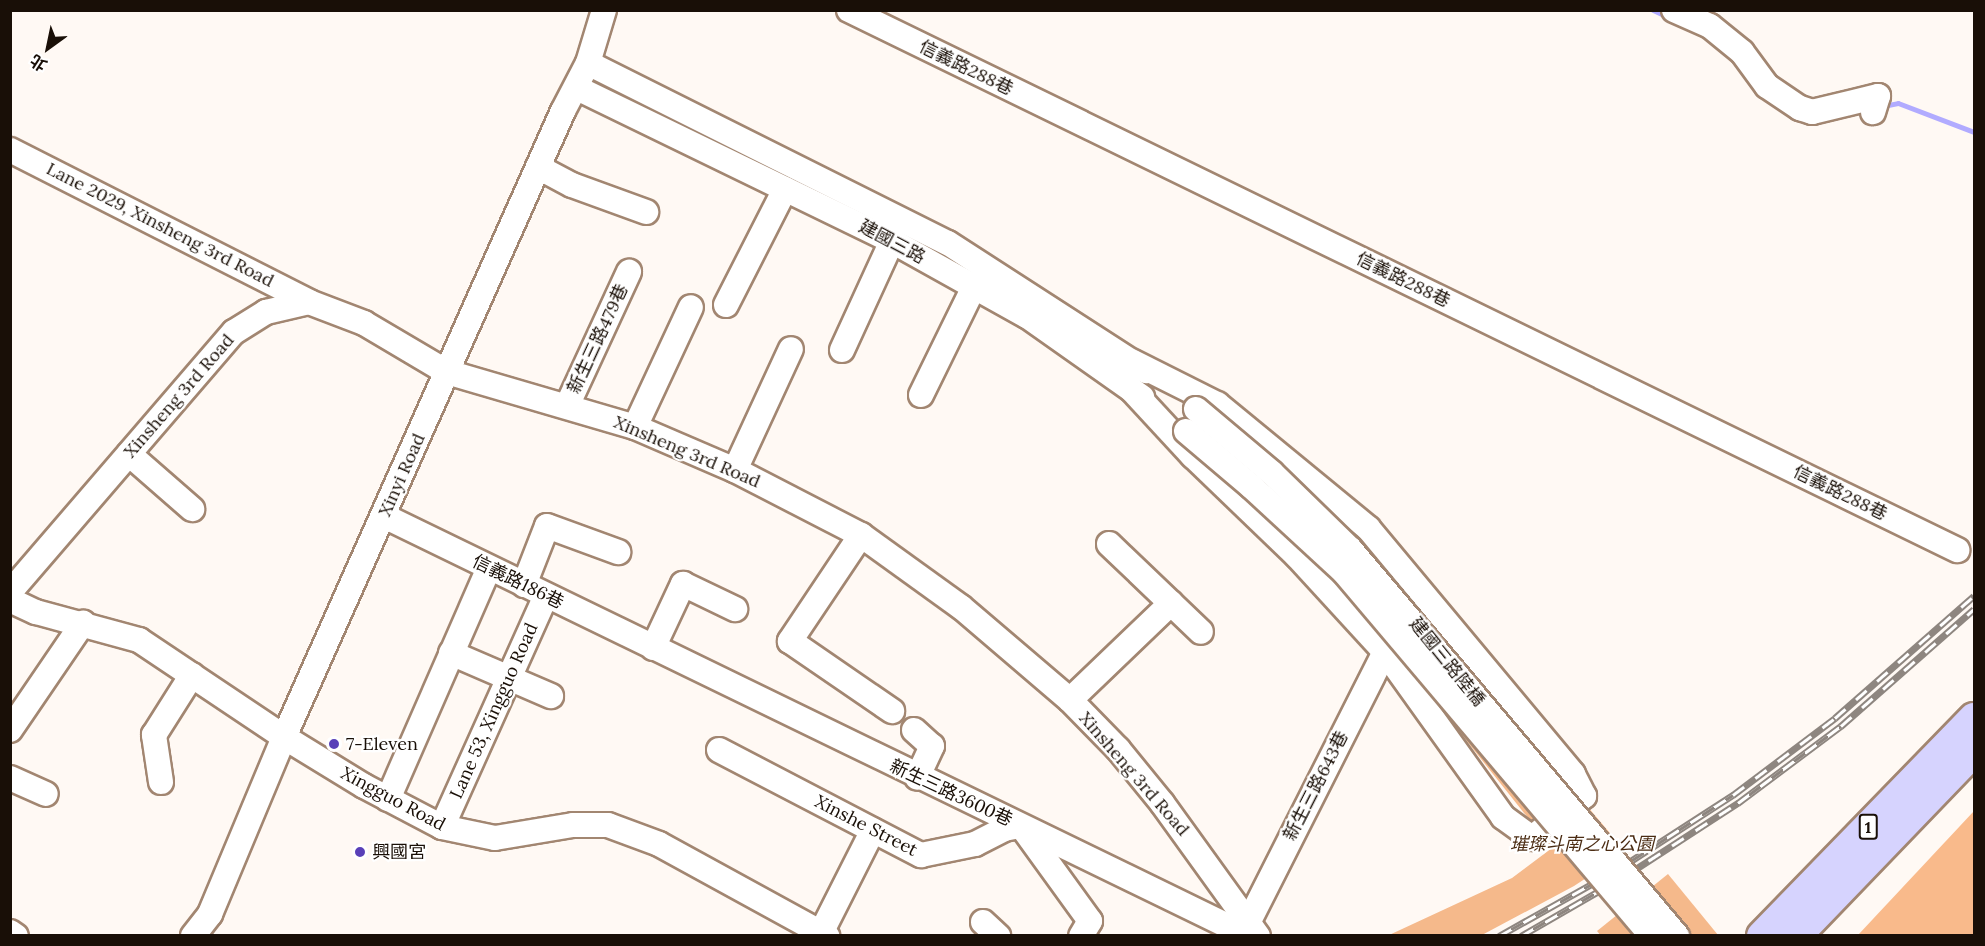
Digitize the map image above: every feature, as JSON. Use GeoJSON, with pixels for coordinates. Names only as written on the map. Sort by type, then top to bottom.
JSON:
{"type":"FeatureCollection","features":[{"type":"Feature","properties":{"kind":"main road","name":"1"},"geometry":{"type":"LineString","coordinates":[[1762,936],[1974,718]]}},
{"type":"Feature","properties":{"kind":"main road","name":"1"},"geometry":{"type":"LineString","coordinates":[[1796,936],[1974,751]]}},
{"type":"Feature","properties":{"kind":"street","name":"Xinyi Road"},"geometry":{"type":"LineString","coordinates":[[193,936],[206,925],[284,737],[538,167],[588,63],[604,10]]}},
{"type":"Feature","properties":{"kind":"street","name":"信義路288巷"},"geometry":{"type":"LineString","coordinates":[[849,10],[1957,550]]}},
{"type":"Feature","properties":{"kind":"street"},"geometry":{"type":"LineString","coordinates":[[1674,10],[1710,26],[1742,52],[1767,86],[1800,108],[1812,112],[1878,96],[1873,112]]}},
{"type":"Feature","properties":{"kind":"street","name":"建國三路"},"geometry":{"type":"LineString","coordinates":[[588,63],[948,243],[1133,362],[1196,409]]}},
{"type":"Feature","properties":{"kind":"street","name":"建國三路"},"geometry":{"type":"LineString","coordinates":[[577,88],[892,241],[1027,316],[1129,387],[1186,431]]}},
{"type":"Feature","properties":{"kind":"street","name":"Lane 2029, Xinsheng 3rd Road"},"geometry":{"type":"LineString","coordinates":[[10,150],[309,302]]}},
{"type":"Feature","properties":{"kind":"street"},"geometry":{"type":"LineString","coordinates":[[538,167],[572,185],[646,212]]}},
{"type":"Feature","properties":{"kind":"street"},"geometry":{"type":"LineString","coordinates":[[726,305],[785,189]]}},
{"type":"Feature","properties":{"kind":"street"},"geometry":{"type":"LineString","coordinates":[[842,350],[892,241]]}},
{"type":"Feature","properties":{"kind":"street","name":"新生三路479巷"},"geometry":{"type":"LineString","coordinates":[[567,406],[629,272]]}},
{"type":"Feature","properties":{"kind":"street"},"geometry":{"type":"LineString","coordinates":[[921,395],[974,287]]}},
{"type":"Feature","properties":{"kind":"street","name":"Xinsheng 3rd Road"},"geometry":{"type":"LineString","coordinates":[[10,592],[234,332],[266,312],[309,302],[364,323],[447,372],[635,427],[735,470],[861,535],[961,607],[1070,700],[1118,749],[1162,803],[1239,930]]}},
{"type":"Feature","properties":{"kind":"street"},"geometry":{"type":"LineString","coordinates":[[635,427],[691,307]]}},
{"type":"Feature","properties":{"kind":"street"},"geometry":{"type":"LineString","coordinates":[[735,470],[791,350]]}},
{"type":"Feature","properties":{"kind":"street"},"geometry":{"type":"LineString","coordinates":[[1129,387],[1193,456],[1297,556],[1385,652],[1503,817],[1532,838],[1584,796],[1573,774],[1368,528],[1216,404],[1133,362]]}},
{"type":"Feature","properties":{"kind":"street","name":"建國三路陸橋"},"geometry":{"type":"LineString","coordinates":[[1196,409],[1272,473],[1350,549],[1677,936]]}},
{"type":"Feature","properties":{"kind":"street","name":"建國三路陸橋"},"geometry":{"type":"LineString","coordinates":[[1186,431],[1252,487],[1344,572],[1652,936]]}},
{"type":"Feature","properties":{"kind":"street"},"geometry":{"type":"LineString","coordinates":[[129,454],[192,509]]}},
{"type":"Feature","properties":{"kind":"street","name":"信義路186巷"},"geometry":{"type":"LineString","coordinates":[[384,516],[653,648]]}},
{"type":"Feature","properties":{"kind":"street","name":"Lane 53, Xingguo Road"},"geometry":{"type":"LineString","coordinates":[[442,827],[509,678],[535,590],[548,526],[618,552]]}},
{"type":"Feature","properties":{"kind":"street"},"geometry":{"type":"LineString","coordinates":[[861,535],[790,641],[892,711]]}},
{"type":"Feature","properties":{"kind":"street"},"geometry":{"type":"LineString","coordinates":[[1109,544],[1201,632]]}},
{"type":"Feature","properties":{"kind":"street"},"geometry":{"type":"LineString","coordinates":[[388,799],[489,568]]}},
{"type":"Feature","properties":{"kind":"street"},"geometry":{"type":"LineString","coordinates":[[653,648],[683,584],[735,609]]}},
{"type":"Feature","properties":{"kind":"street","name":"Xingguo Road"},"geometry":{"type":"LineString","coordinates":[[10,600],[36,612],[139,640],[284,737],[388,799],[442,827],[495,838],[573,825],[608,825],[659,844],[824,934]]}},
{"type":"Feature","properties":{"kind":"street"},"geometry":{"type":"LineString","coordinates":[[1070,700],[1171,603]]}},
{"type":"Feature","properties":{"kind":"street"},"geometry":{"type":"LineString","coordinates":[[10,730],[83,623]]}},
{"type":"Feature","properties":{"kind":"street","name":"新生三路3600巷"},"geometry":{"type":"LineString","coordinates":[[653,648],[917,778],[1239,930]]}},
{"type":"Feature","properties":{"kind":"street","name":"新生三路643巷"},"geometry":{"type":"LineString","coordinates":[[1239,930],[1385,652]]}},
{"type":"Feature","properties":{"kind":"street"},"geometry":{"type":"LineString","coordinates":[[451,653],[552,696]]}},
{"type":"Feature","properties":{"kind":"street"},"geometry":{"type":"LineString","coordinates":[[161,782],[154,735],[192,675]]}},
{"type":"Feature","properties":{"kind":"street"},"geometry":{"type":"LineString","coordinates":[[914,730],[932,746],[917,778]]}},
{"type":"Feature","properties":{"kind":"street","name":"Xinshe Street"},"geometry":{"type":"LineString","coordinates":[[719,750],[921,855],[975,844],[1004,829],[1020,826]]}},
{"type":"Feature","properties":{"kind":"street"},"geometry":{"type":"LineString","coordinates":[[1942,785],[1974,773]]}},
{"type":"Feature","properties":{"kind":"street"},"geometry":{"type":"LineString","coordinates":[[10,778],[46,794]]}},
{"type":"Feature","properties":{"kind":"street"},"geometry":{"type":"LineString","coordinates":[[1020,826],[1090,921],[1081,936]]}},
{"type":"Feature","properties":{"kind":"street"},"geometry":{"type":"LineString","coordinates":[[824,934],[873,830]]}},
{"type":"Feature","properties":{"kind":"street"},"geometry":{"type":"LineString","coordinates":[[10,932],[16,936]]}},
{"type":"Feature","properties":{"kind":"green space","name":"璀璨斗南之心公園"},"geometry":{"type":"Polygon","coordinates":[[[1423,612],[1626,852],[1574,886],[1482,935],[1387,936],[1512,878],[1552,848],[1391,646],[1423,612]]]}},
{"type":"Feature","properties":{"kind":"green space"},"geometry":{"type":"Polygon","coordinates":[[[1668,874],[1718,935],[1601,936],[1597,931],[1668,874]]]}},
{"type":"Feature","properties":{"kind":"shaded area"},"geometry":{"type":"Polygon","coordinates":[[[1974,811],[1974,935],[1858,935],[1974,811]]]}},
{"type":"Feature","properties":{"kind":"waterway"},"geometry":{"type":"LineString","coordinates":[[1653,10],[1668,17]]}},
{"type":"Feature","properties":{"kind":"waterway"},"geometry":{"type":"LineString","coordinates":[[1770,102],[1790,113]]}},
{"type":"Feature","properties":{"kind":"waterway"},"geometry":{"type":"LineString","coordinates":[[1883,106],[1898,103],[1974,132]]}},
{"type":"Feature","properties":{"kind":"railway"},"geometry":{"type":"LineString","coordinates":[[1499,936],[1620,868],[1733,795],[1835,718],[1974,596]]}},
{"type":"Feature","properties":{"kind":"railway"},"geometry":{"type":"LineString","coordinates":[[1521,936],[1625,876],[1738,803],[1841,726],[1974,609]]}},
{"type":"Feature","properties":{"kind":"place","name":"7-Eleven"},"geometry":{"type":"Point","coordinates":[334,744]}},
{"type":"Feature","properties":{"kind":"place","name":"興國宮"},"geometry":{"type":"Point","coordinates":[360,852]}}]}
